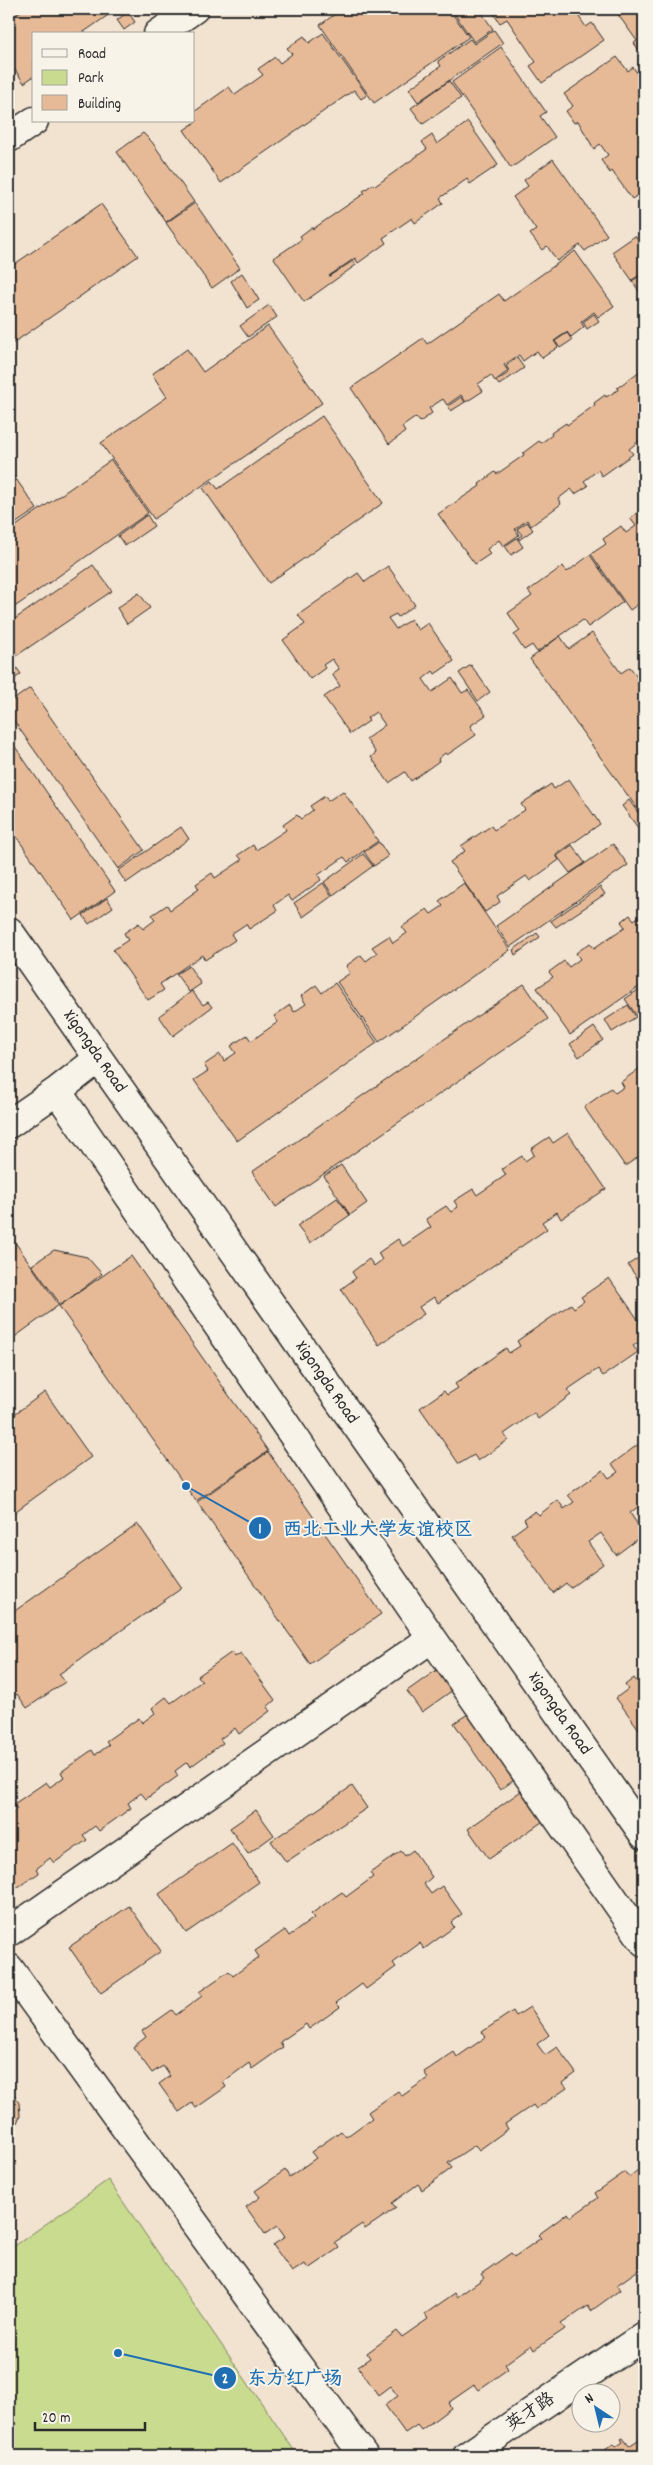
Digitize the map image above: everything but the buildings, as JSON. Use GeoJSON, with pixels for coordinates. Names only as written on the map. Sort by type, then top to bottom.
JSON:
{"type":"FeatureCollection","features":[{"type":"Feature","properties":{"kind":"street"},"geometry":{"type":"LineString","coordinates":[[161,32],[194,9]]}},
{"type":"Feature","properties":{"kind":"street"},"geometry":{"type":"LineString","coordinates":[[9,138],[33,122]]}},
{"type":"Feature","properties":{"kind":"street","name":"Xigongda Road"},"geometry":{"type":"LineString","coordinates":[[9,931],[644,1835]]}},
{"type":"Feature","properties":{"kind":"street"},"geometry":{"type":"LineString","coordinates":[[9,1124],[57,1091],[98,1058]]}},
{"type":"Feature","properties":{"kind":"street"},"geometry":{"type":"LineString","coordinates":[[57,1091],[432,1638],[644,1942]]}},
{"type":"Feature","properties":{"kind":"street"},"geometry":{"type":"LineString","coordinates":[[9,1932],[432,1638]]}},
{"type":"Feature","properties":{"kind":"street"},"geometry":{"type":"LineString","coordinates":[[9,1968],[364,2456]]}},
{"type":"Feature","properties":{"kind":"street","name":"英才路"},"geometry":{"type":"LineString","coordinates":[[467,2456],[644,2336]]}},
{"type":"Feature","properties":{"kind":"green space"},"geometry":{"type":"Polygon","coordinates":[[[108,2180],[298,2456],[9,2456],[9,2250],[108,2180]]]}},
{"type":"Feature","properties":{"kind":"place","name":"西北工业大学友谊校区"},"geometry":{"type":"Point","coordinates":[186,1486]}},
{"type":"Feature","properties":{"kind":"place","name":"东方红广场"},"geometry":{"type":"Point","coordinates":[118,2353]}}]}
